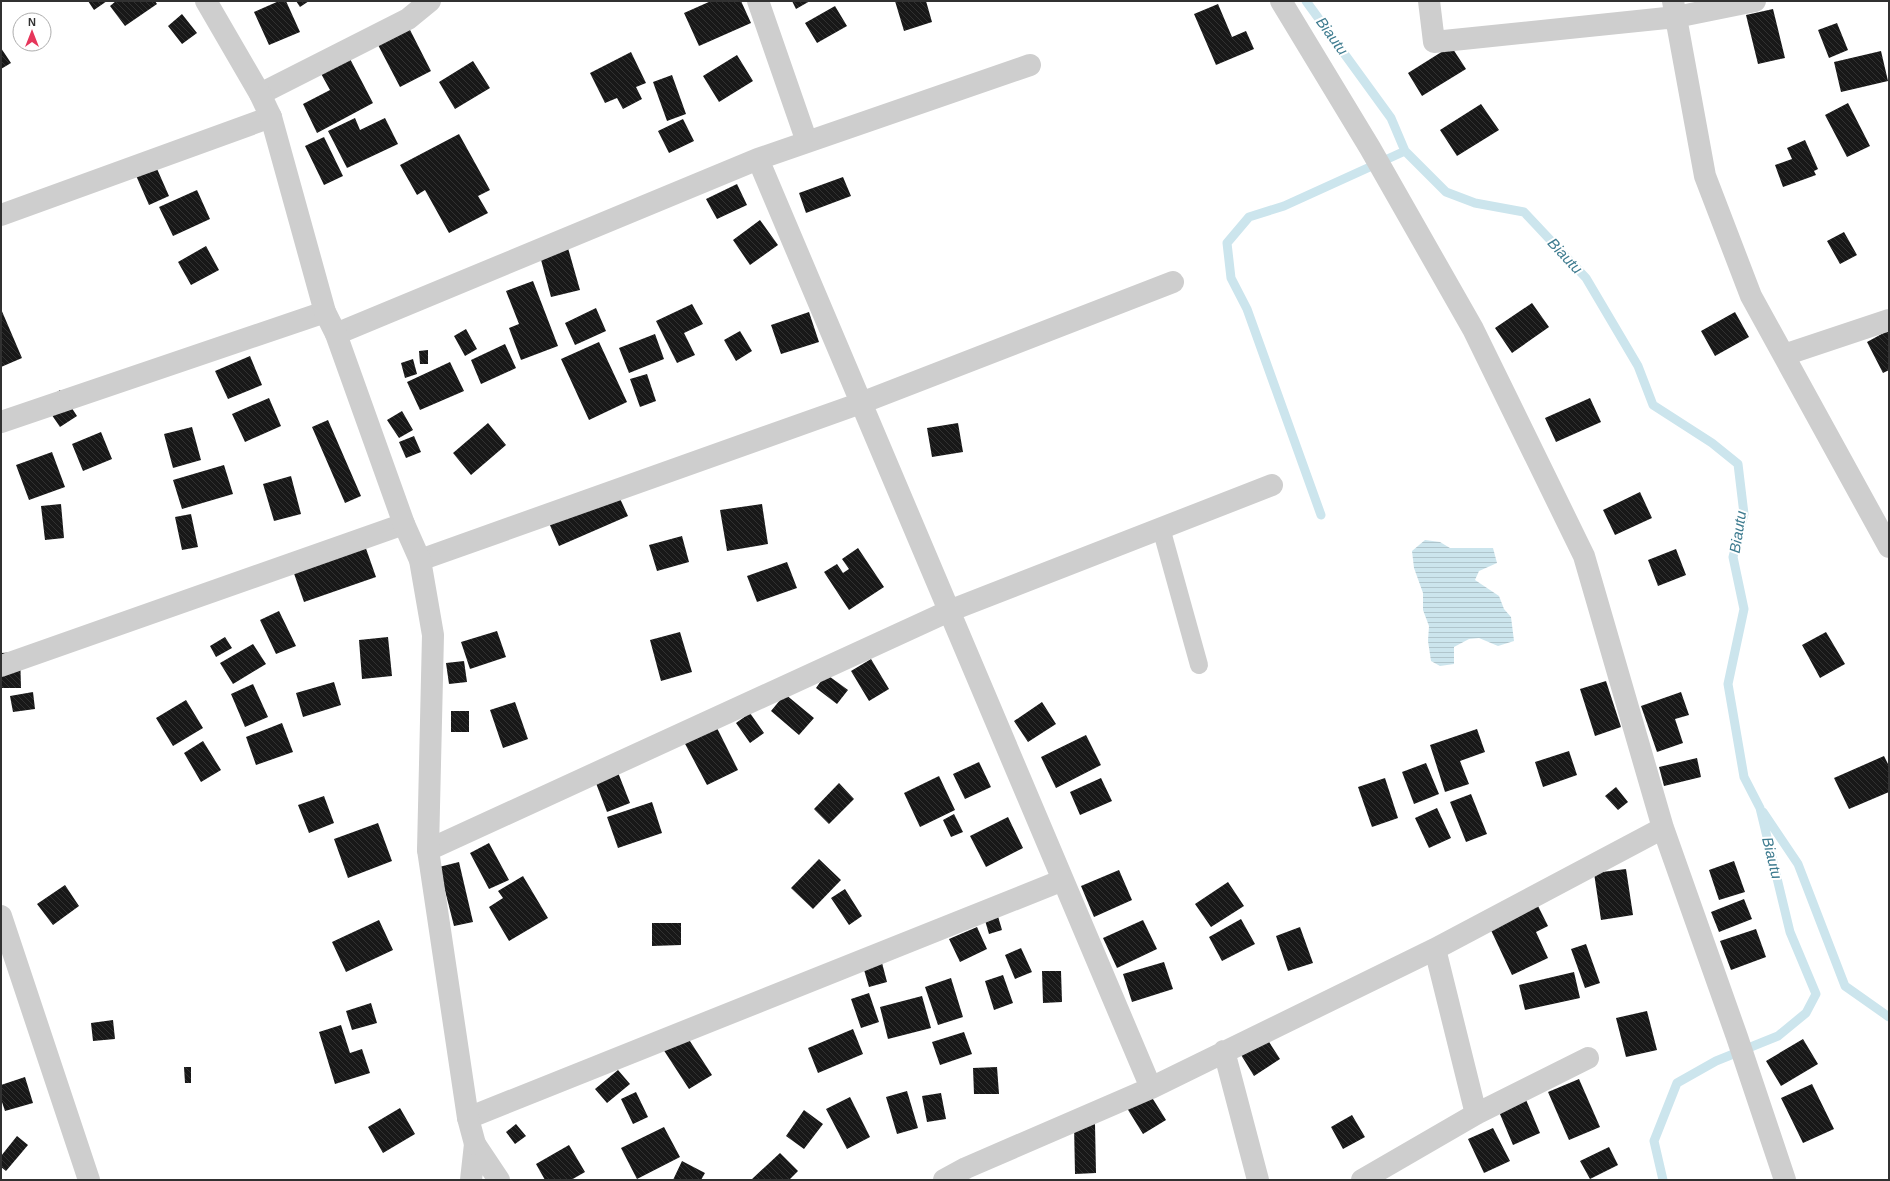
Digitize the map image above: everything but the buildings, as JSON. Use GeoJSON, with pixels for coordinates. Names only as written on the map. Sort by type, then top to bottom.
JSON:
{"type":"FeatureCollection","features":[{"type":"Feature","properties":{"kind":"street"},"geometry":{"type":"LineString","coordinates":[[206,1],[260,94],[271,117],[325,312],[336,334],[404,524],[420,560],[433,635],[428,850],[468,1118],[475,1144],[499,1180]]}},
{"type":"Feature","properties":{"kind":"street"},"geometry":{"type":"LineString","coordinates":[[260,94],[408,19],[430,1]]}},
{"type":"Feature","properties":{"kind":"street"},"geometry":{"type":"LineString","coordinates":[[758,1],[807,142]]}},
{"type":"Feature","properties":{"kind":"street"},"geometry":{"type":"LineString","coordinates":[[1281,1],[1370,148],[1473,328],[1584,556],[1663,828],[1744,1057],[1785,1180]]}},
{"type":"Feature","properties":{"kind":"street"},"geometry":{"type":"LineString","coordinates":[[1429,1],[1434,42],[1675,9],[1755,1]]}},
{"type":"Feature","properties":{"kind":"street"},"geometry":{"type":"LineString","coordinates":[[1675,9],[1705,176],[1752,296],[1889,547]]}},
{"type":"Feature","properties":{"kind":"street"},"geometry":{"type":"LineString","coordinates":[[336,334],[758,159],[1030,65]]}},
{"type":"Feature","properties":{"kind":"street"},"geometry":{"type":"LineString","coordinates":[[1,214],[271,117]]}},
{"type":"Feature","properties":{"kind":"street"},"geometry":{"type":"LineString","coordinates":[[758,159],[1151,1088]]}},
{"type":"Feature","properties":{"kind":"street"},"geometry":{"type":"LineString","coordinates":[[420,560],[861,403],[1173,282]]}},
{"type":"Feature","properties":{"kind":"street"},"geometry":{"type":"LineString","coordinates":[[1,422],[325,312]]}},
{"type":"Feature","properties":{"kind":"street"},"geometry":{"type":"LineString","coordinates":[[1784,355],[1889,320]]}},
{"type":"Feature","properties":{"kind":"street"},"geometry":{"type":"LineString","coordinates":[[428,850],[949,611],[1272,485]]}},
{"type":"Feature","properties":{"kind":"street"},"geometry":{"type":"LineString","coordinates":[[1,666],[404,524]]}},
{"type":"Feature","properties":{"kind":"street"},"geometry":{"type":"LineString","coordinates":[[944,1180],[968,1174],[1151,1088],[1435,949],[1663,828]]}},
{"type":"Feature","properties":{"kind":"street"},"geometry":{"type":"LineString","coordinates":[[468,1118],[1063,880]]}},
{"type":"Feature","properties":{"kind":"street"},"geometry":{"type":"LineString","coordinates":[[1,916],[89,1180]]}},
{"type":"Feature","properties":{"kind":"street"},"geometry":{"type":"LineString","coordinates":[[1435,949],[1476,1114]]}},
{"type":"Feature","properties":{"kind":"street"},"geometry":{"type":"LineString","coordinates":[[1224,1051],[1258,1180]]}},
{"type":"Feature","properties":{"kind":"street"},"geometry":{"type":"LineString","coordinates":[[1362,1180],[1476,1114],[1588,1058]]}},
{"type":"Feature","properties":{"kind":"street"},"geometry":{"type":"LineString","coordinates":[[472,1180],[475,1144]]}},
{"type":"Feature","properties":{"kind":"lane"},"geometry":{"type":"LineString","coordinates":[[1161,528],[1199,665]]}},
{"type":"Feature","properties":{"kind":"water"},"geometry":{"type":"Polygon","coordinates":[[[1425,540],[1440,542],[1450,548],[1493,548],[1497,563],[1479,571],[1475,580],[1499,596],[1504,609],[1511,617],[1514,641],[1498,646],[1479,638],[1469,639],[1454,647],[1454,664],[1440,666],[1431,661],[1428,641],[1429,626],[1423,610],[1423,593],[1414,568],[1412,551],[1425,540]]]}},
{"type":"Feature","properties":{"kind":"waterway","name":"Biautu"},"geometry":{"type":"LineString","coordinates":[[1306,1],[1391,118],[1405,151],[1446,192],[1475,203],[1524,212],[1586,278],[1638,366],[1653,405],[1712,443],[1738,464],[1744,514],[1733,557],[1744,609],[1728,684],[1744,777],[1760,808],[1790,932],[1816,994],[1806,1013],[1778,1036],[1716,1061],[1677,1083],[1654,1141],[1663,1180]]}},
{"type":"Feature","properties":{"kind":"waterway"},"geometry":{"type":"LineString","coordinates":[[1321,515],[1247,309],[1231,278],[1227,243],[1249,217],[1284,206],[1405,151]]}},
{"type":"Feature","properties":{"kind":"waterway"},"geometry":{"type":"LineString","coordinates":[[1763,812],[1798,864],[1845,986],[1889,1017]]}}]}
